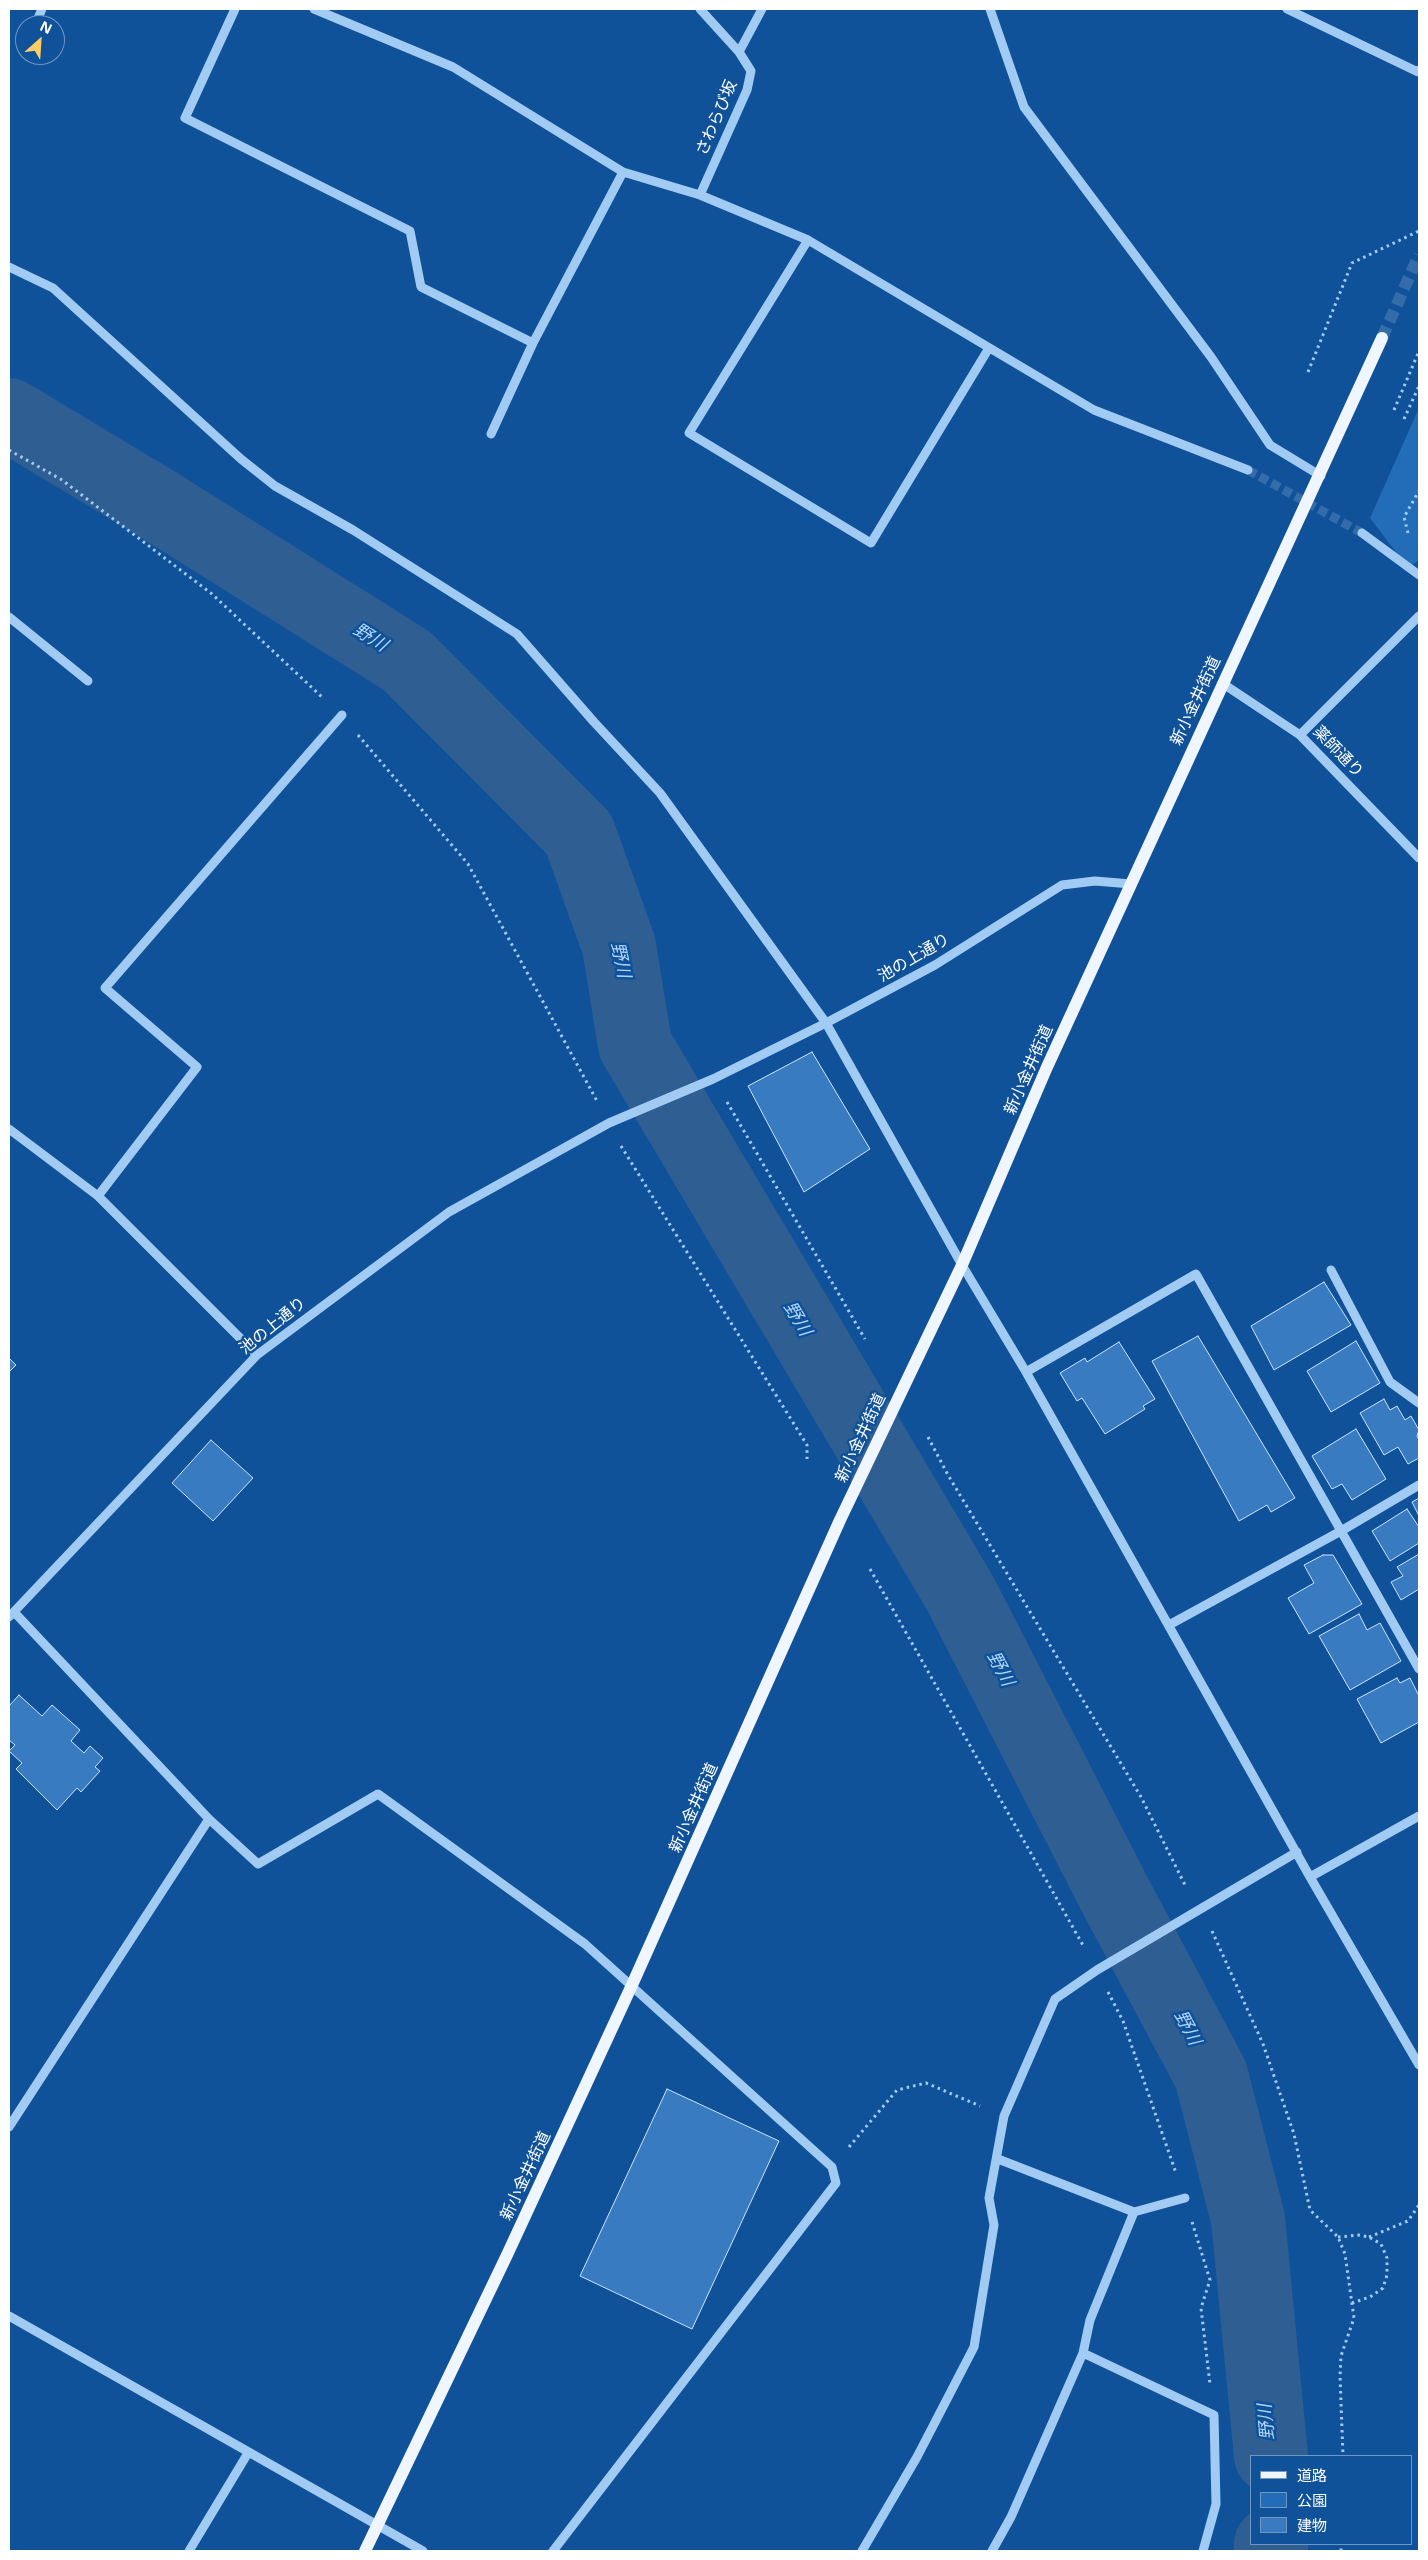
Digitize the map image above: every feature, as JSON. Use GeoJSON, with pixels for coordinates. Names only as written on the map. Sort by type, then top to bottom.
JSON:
{"type":"FeatureCollection","features":[{"type":"Feature","properties":{"kind":"main road","name":"新小金井街道"},"geometry":{"type":"LineString","coordinates":[[365,2551],[507,2255],[632,1985],[840,1520],[962,1265],[1047,1068],[1222,683],[1320,476],[1382,338]]}},
{"type":"Feature","properties":{"kind":"street"},"geometry":{"type":"LineString","coordinates":[[235,9],[185,118],[410,231],[421,287],[533,343]]}},
{"type":"Feature","properties":{"kind":"street"},"geometry":{"type":"LineString","coordinates":[[314,9],[453,67],[623,172],[700,195],[808,240],[1094,410],[1248,470]]}},
{"type":"Feature","properties":{"kind":"street"},"geometry":{"type":"LineString","coordinates":[[336,9],[340,19]]}},
{"type":"Feature","properties":{"kind":"street","name":"さわらび坂"},"geometry":{"type":"LineString","coordinates":[[700,9],[740,52],[751,71],[747,90],[700,195]]}},
{"type":"Feature","properties":{"kind":"street"},"geometry":{"type":"LineString","coordinates":[[740,52],[762,9]]}},
{"type":"Feature","properties":{"kind":"street"},"geometry":{"type":"LineString","coordinates":[[990,9],[1024,107],[1211,357],[1270,445],[1320,476]]}},
{"type":"Feature","properties":{"kind":"street"},"geometry":{"type":"LineString","coordinates":[[1287,9],[1418,72],[1419,70]]}},
{"type":"Feature","properties":{"kind":"street"},"geometry":{"type":"LineString","coordinates":[[491,434],[533,343],[623,172]]}},
{"type":"Feature","properties":{"kind":"street"},"geometry":{"type":"LineString","coordinates":[[808,240],[689,433],[871,543],[989,348]]}},
{"type":"Feature","properties":{"kind":"street"},"geometry":{"type":"LineString","coordinates":[[9,267],[52,288],[241,459],[274,486],[353,530],[517,634],[594,722],[660,793],[826,1023],[962,1265],[1026,1372],[1310,1877],[1419,2065]]}},
{"type":"Feature","properties":{"kind":"street"},"geometry":{"type":"LineString","coordinates":[[1362,533],[1419,575]]}},
{"type":"Feature","properties":{"kind":"street"},"geometry":{"type":"LineString","coordinates":[[1300,736],[1419,616]]}},
{"type":"Feature","properties":{"kind":"street"},"geometry":{"type":"LineString","coordinates":[[9,617],[88,681]]}},
{"type":"Feature","properties":{"kind":"street","name":"薬師通り"},"geometry":{"type":"LineString","coordinates":[[1222,683],[1300,736],[1419,858]]}},
{"type":"Feature","properties":{"kind":"street"},"geometry":{"type":"LineString","coordinates":[[98,1196],[197,1067],[105,988],[342,715]]}},
{"type":"Feature","properties":{"kind":"street","name":"池の上通り"},"geometry":{"type":"LineString","coordinates":[[12,1615],[257,1355],[449,1212],[609,1123],[713,1079],[826,1023],[935,965],[1062,884],[1095,881],[1131,884]]}},
{"type":"Feature","properties":{"kind":"street"},"geometry":{"type":"LineString","coordinates":[[9,1129],[98,1196],[257,1355]]}},
{"type":"Feature","properties":{"kind":"street"},"geometry":{"type":"LineString","coordinates":[[1331,1270],[1390,1382],[1419,1403]]}},
{"type":"Feature","properties":{"kind":"street"},"geometry":{"type":"LineString","coordinates":[[1026,1372],[1196,1274],[1419,1669]]}},
{"type":"Feature","properties":{"kind":"street"},"geometry":{"type":"LineString","coordinates":[[1169,1625],[1340,1531],[1419,1485]]}},
{"type":"Feature","properties":{"kind":"street"},"geometry":{"type":"LineString","coordinates":[[12,1615],[209,1819],[258,1864],[378,1794],[585,1944],[832,2167],[836,2183],[553,2551]]}},
{"type":"Feature","properties":{"kind":"street"},"geometry":{"type":"LineString","coordinates":[[1310,1877],[1419,1816]]}},
{"type":"Feature","properties":{"kind":"street"},"geometry":{"type":"LineString","coordinates":[[9,2127],[209,1819]]}},
{"type":"Feature","properties":{"kind":"street"},"geometry":{"type":"LineString","coordinates":[[862,2551],[917,2456],[974,2347],[994,2225],[989,2198],[998,2159],[1004,2116],[1054,1999],[1096,1970],[1297,1852]]}},
{"type":"Feature","properties":{"kind":"street"},"geometry":{"type":"LineString","coordinates":[[998,2159],[1134,2212],[1185,2198]]}},
{"type":"Feature","properties":{"kind":"street"},"geometry":{"type":"LineString","coordinates":[[992,2551],[1011,2517],[1083,2352],[1090,2320],[1134,2212]]}},
{"type":"Feature","properties":{"kind":"street"},"geometry":{"type":"LineString","coordinates":[[9,2316],[377,2527],[423,2551]]}},
{"type":"Feature","properties":{"kind":"street"},"geometry":{"type":"LineString","coordinates":[[1083,2352],[1214,2415],[1216,2504],[1203,2551]]}},
{"type":"Feature","properties":{"kind":"street"},"geometry":{"type":"LineString","coordinates":[[189,2551],[248,2453]]}},
{"type":"Feature","properties":{"kind":"path"},"geometry":{"type":"LineString","coordinates":[[1308,372],[1352,263],[1419,231]]}},
{"type":"Feature","properties":{"kind":"path"},"geometry":{"type":"LineString","coordinates":[[1394,410],[1419,351]]}},
{"type":"Feature","properties":{"kind":"path"},"geometry":{"type":"LineString","coordinates":[[1404,419],[1419,386]]}},
{"type":"Feature","properties":{"kind":"path"},"geometry":{"type":"LineString","coordinates":[[9,450],[62,480],[212,594],[342,715],[468,864],[622,1149],[807,1446],[807,1459]]}},
{"type":"Feature","properties":{"kind":"path"},"geometry":{"type":"LineString","coordinates":[[1409,536],[1404,517],[1419,491]]}},
{"type":"Feature","properties":{"kind":"path"},"geometry":{"type":"LineString","coordinates":[[713,1079],[865,1339]]}},
{"type":"Feature","properties":{"kind":"path"},"geometry":{"type":"LineString","coordinates":[[832,2167],[896,2090],[926,2083],[1004,2116]]}},
{"type":"Feature","properties":{"kind":"path"},"geometry":{"type":"LineString","coordinates":[[1369,2237],[1408,2221],[1419,2205]]}},
{"type":"Feature","properties":{"kind":"path"},"geometry":{"type":"LineString","coordinates":[[1338,2237],[1359,2235],[1369,2237],[1381,2244],[1387,2258],[1387,2275],[1382,2288],[1370,2297],[1352,2303]]}},
{"type":"Feature","properties":{"kind":"green space"},"geometry":{"type":"Polygon","coordinates":[[[1419,408],[1419,560],[1408,568],[1370,518],[1419,408]]]}},
{"type":"Feature","properties":{"kind":"building"},"geometry":{"type":"Polygon","coordinates":[[[812,1052],[870,1149],[804,1192],[748,1086],[812,1052]]]}},
{"type":"Feature","properties":{"kind":"building"},"geometry":{"type":"Polygon","coordinates":[[[1324,1282],[1351,1325],[1274,1370],[1251,1326],[1324,1282]]]}},
{"type":"Feature","properties":{"kind":"building"},"geometry":{"type":"Polygon","coordinates":[[[1198,1336],[1295,1498],[1271,1512],[1267,1505],[1239,1521],[1152,1361],[1198,1336]]]}},
{"type":"Feature","properties":{"kind":"building"},"geometry":{"type":"Polygon","coordinates":[[[1356,1341],[1380,1383],[1331,1412],[1307,1371],[1356,1341]]]}},
{"type":"Feature","properties":{"kind":"building"},"geometry":{"type":"Polygon","coordinates":[[[1119,1342],[1155,1399],[1143,1406],[1145,1409],[1105,1434],[1082,1398],[1077,1401],[1060,1373],[1085,1358],[1087,1362],[1119,1342]]]}},
{"type":"Feature","properties":{"kind":"building"},"geometry":{"type":"Polygon","coordinates":[[[9,1358],[16,1365],[9,1372],[9,1358]]]}},
{"type":"Feature","properties":{"kind":"building"},"geometry":{"type":"Polygon","coordinates":[[[1384,1399],[1390,1410],[1397,1406],[1405,1420],[1411,1416],[1419,1430],[1417,1436],[1419,1440],[1419,1458],[1408,1464],[1398,1447],[1384,1455],[1360,1413],[1384,1399]]]}},
{"type":"Feature","properties":{"kind":"building"},"geometry":{"type":"Polygon","coordinates":[[[1356,1429],[1386,1479],[1352,1500],[1342,1484],[1332,1489],[1312,1456],[1356,1429]]]}},
{"type":"Feature","properties":{"kind":"building"},"geometry":{"type":"Polygon","coordinates":[[[211,1440],[253,1478],[213,1521],[172,1483],[211,1440]]]}},
{"type":"Feature","properties":{"kind":"building"},"geometry":{"type":"Polygon","coordinates":[[[1419,1498],[1419,1516],[1412,1502],[1419,1498]]]}},
{"type":"Feature","properties":{"kind":"building"},"geometry":{"type":"Polygon","coordinates":[[[1407,1509],[1419,1527],[1419,1543],[1390,1561],[1372,1531],[1407,1509]]]}},
{"type":"Feature","properties":{"kind":"building"},"geometry":{"type":"Polygon","coordinates":[[[1419,1554],[1419,1589],[1401,1600],[1391,1582],[1403,1576],[1397,1567],[1419,1554]]]}},
{"type":"Feature","properties":{"kind":"building"},"geometry":{"type":"Polygon","coordinates":[[[1323,1555],[1333,1555],[1362,1604],[1309,1634],[1288,1598],[1314,1583],[1304,1565],[1323,1555]]]}},
{"type":"Feature","properties":{"kind":"building"},"geometry":{"type":"Polygon","coordinates":[[[1359,1614],[1367,1630],[1380,1623],[1401,1661],[1350,1690],[1319,1636],[1359,1614]]]}},
{"type":"Feature","properties":{"kind":"building"},"geometry":{"type":"Polygon","coordinates":[[[1397,1678],[1400,1683],[1410,1678],[1419,1696],[1419,1722],[1381,1743],[1357,1699],[1397,1678]]]}},
{"type":"Feature","properties":{"kind":"building"},"geometry":{"type":"Polygon","coordinates":[[[19,1695],[42,1716],[52,1705],[80,1730],[71,1741],[84,1753],[90,1746],[103,1758],[95,1767],[100,1771],[81,1792],[77,1788],[57,1810],[16,1769],[22,1763],[9,1751],[15,1745],[9,1740],[9,1706],[19,1695]]]}},
{"type":"Feature","properties":{"kind":"building"},"geometry":{"type":"Polygon","coordinates":[[[667,2089],[779,2141],[692,2329],[580,2276],[667,2089]]]}},
{"type":"Feature","properties":{"kind":"waterway","name":"野川"},"geometry":{"type":"LineString","coordinates":[[9,415],[157,504],[407,661],[579,834],[619,946],[635,1045],[960,1593],[1115,1895],[1211,2075],[1248,2219],[1271,2455]]}},
{"type":"Feature","properties":{"kind":"waterway","name":"野川"},"geometry":{"type":"LineString","coordinates":[[1271,2545],[1271,2551]]}},
{"type":"Feature","properties":{"kind":"tunnel"},"geometry":{"type":"LineString","coordinates":[[1382,338],[1419,255]]}},
{"type":"Feature","properties":{"kind":"tunnel"},"geometry":{"type":"LineString","coordinates":[[1248,470],[1362,533]]}}]}
